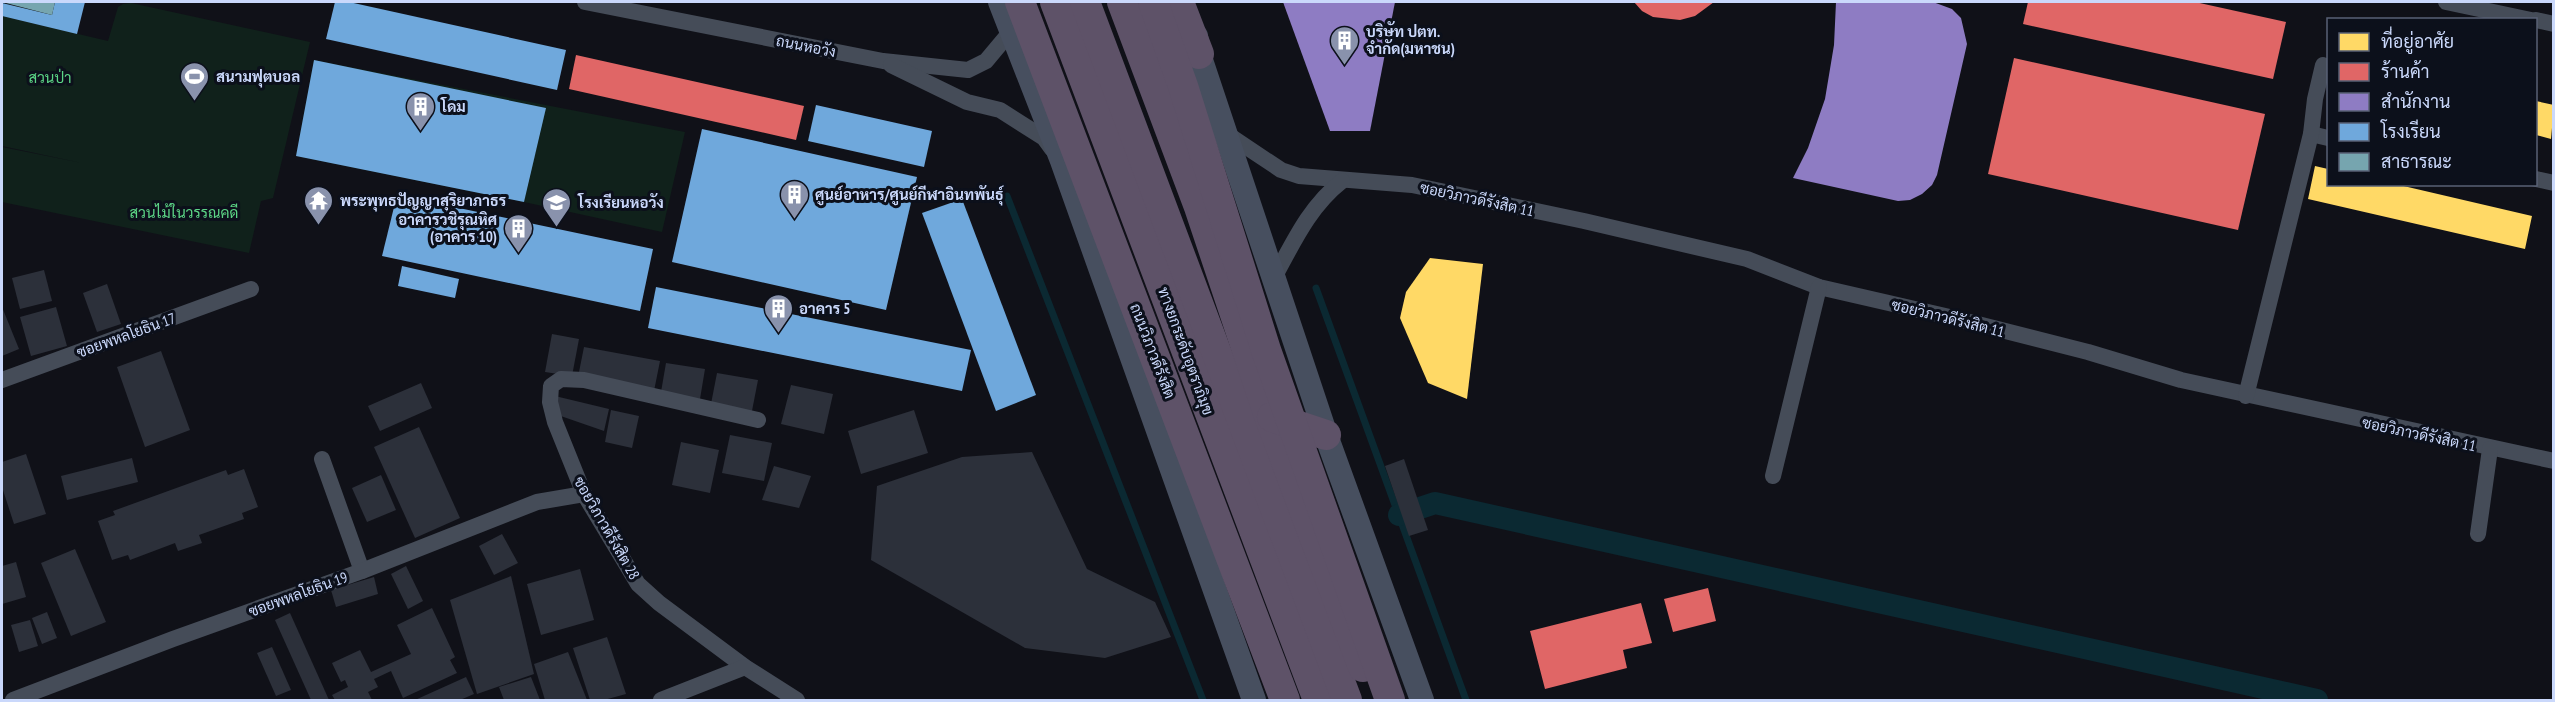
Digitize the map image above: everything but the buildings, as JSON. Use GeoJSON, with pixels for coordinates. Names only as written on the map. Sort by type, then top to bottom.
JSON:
{"type":"FeatureCollection","features":[{"type":"Feature","properties":{"kind":"highway","name":"ถนนวิภาวดีรังสิต"},"geometry":{"type":"LineString","coordinates":[[1020,2],[1286,700]]}},
{"type":"Feature","properties":{"kind":"highway","name":"ทางยกระดับอุตราภิมุข"},"geometry":{"type":"LineString","coordinates":[[1055,2],[1318,700]]}},
{"type":"Feature","properties":{"kind":"highway","name":"ทางยกระดับอุตราภิมุข"},"geometry":{"type":"LineString","coordinates":[[1085,2],[1347,700]]}},
{"type":"Feature","properties":{"kind":"highway"},"geometry":{"type":"LineString","coordinates":[[1122,2],[1199,207],[1269,416],[1376,700]]}},
{"type":"Feature","properties":{"kind":"highway"},"geometry":{"type":"LineString","coordinates":[[1153,2],[1186,97],[1266,350],[1390,700]]}},
{"type":"Feature","properties":{"kind":"highway"},"geometry":{"type":"LineString","coordinates":[[1179,2],[1199,54]]}},
{"type":"Feature","properties":{"kind":"highway"},"geometry":{"type":"LineString","coordinates":[[1269,416],[1326,435]]}},
{"type":"Feature","properties":{"kind":"main road","name":"ถนนวิภาวดีรังสิต"},"geometry":{"type":"LineString","coordinates":[[1000,2],[1062,161],[1254,700]]}},
{"type":"Feature","properties":{"kind":"main road"},"geometry":{"type":"LineString","coordinates":[[1190,2],[1199,54],[1275,276],[1326,435],[1422,700]]}},
{"type":"Feature","properties":{"kind":"street","name":"ถนนหอวัง"},"geometry":{"type":"LineString","coordinates":[[585,2],[883,61],[968,70],[986,62],[1012,30]]}},
{"type":"Feature","properties":{"kind":"street"},"geometry":{"type":"LineString","coordinates":[[2446,2],[2522,18]]}},
{"type":"Feature","properties":{"kind":"street"},"geometry":{"type":"LineString","coordinates":[[2537,21],[2553,24]]}},
{"type":"Feature","properties":{"kind":"street"},"geometry":{"type":"LineString","coordinates":[[883,61],[967,102],[1000,110],[1044,138],[1062,161]]}},
{"type":"Feature","properties":{"kind":"street"},"geometry":{"type":"LineString","coordinates":[[2246,396],[2311,134],[2315,99],[2323,65]]}},
{"type":"Feature","properties":{"kind":"street","name":"ซอยวิภาวดีรังสิต 11"},"geometry":{"type":"LineString","coordinates":[[1227,134],[1281,170],[1299,176],[1412,185],[1584,220],[1747,259],[1819,287],[2088,352],[2181,380],[2246,396],[2553,461]]}},
{"type":"Feature","properties":{"kind":"street"},"geometry":{"type":"LineString","coordinates":[[2311,134],[2327,138]]}},
{"type":"Feature","properties":{"kind":"street"},"geometry":{"type":"LineString","coordinates":[[2537,179],[2553,183]]}},
{"type":"Feature","properties":{"kind":"street"},"geometry":{"type":"LineString","coordinates":[[1275,276],[1306,218],[1327,193],[1342,181]]}},
{"type":"Feature","properties":{"kind":"street"},"geometry":{"type":"LineString","coordinates":[[1773,476],[1819,287]]}},
{"type":"Feature","properties":{"kind":"street","name":"ซอยพหลโยธิน 17"},"geometry":{"type":"LineString","coordinates":[[2,380],[251,289]]}},
{"type":"Feature","properties":{"kind":"street","name":"ซอยวิภาวดีรังสิต 28"},"geometry":{"type":"LineString","coordinates":[[758,420],[584,380],[561,379],[551,386],[550,402],[555,422],[584,494],[638,584],[658,603],[745,667],[797,700]]}},
{"type":"Feature","properties":{"kind":"street"},"geometry":{"type":"LineString","coordinates":[[2478,534],[2490,449]]}},
{"type":"Feature","properties":{"kind":"street"},"geometry":{"type":"LineString","coordinates":[[322,459],[362,571]]}},
{"type":"Feature","properties":{"kind":"street","name":"ซอยพหลโยธิน 19"},"geometry":{"type":"LineString","coordinates":[[13,700],[362,571],[537,502],[584,494]]}},
{"type":"Feature","properties":{"kind":"street"},"geometry":{"type":"LineString","coordinates":[[661,700],[745,667]]}},
{"type":"Feature","properties":{"kind":"green space"},"geometry":{"type":"Polygon","coordinates":[[[131,3],[310,42],[273,198],[261,201],[249,253],[2,202],[2,147],[82,163],[2,146],[2,16],[108,41],[118,7],[131,3]]]}},
{"type":"Feature","properties":{"kind":"green space","name":"โดม"},"geometry":{"type":"Polygon","coordinates":[[[314,60],[685,132],[662,232],[296,156],[314,60]]]}},
{"type":"Feature","properties":{"kind":"waterway"},"geometry":{"type":"LineString","coordinates":[[1007,196],[1203,700]]}},
{"type":"Feature","properties":{"kind":"waterway"},"geometry":{"type":"LineString","coordinates":[[1316,288],[1466,700]]}},
{"type":"Feature","properties":{"kind":"waterway"},"geometry":{"type":"LineString","coordinates":[[1399,515],[1435,503],[2317,700]]}},
{"type":"Feature","properties":{"kind":"place","name":"บริษัท ปตท. จำกัด(มหาชน)"},"geometry":{"type":"Point","coordinates":[1345,66]}},
{"type":"Feature","properties":{"kind":"place","name":"สนามฟุตบอล"},"geometry":{"type":"Point","coordinates":[195,102]}},
{"type":"Feature","properties":{"kind":"place","name":"โดม"},"geometry":{"type":"Point","coordinates":[420,132]}},
{"type":"Feature","properties":{"kind":"place","name":"ศูนย์อาหาร/ศูนย์กีฬาอินทพันธุ์"},"geometry":{"type":"Point","coordinates":[794,220]}},
{"type":"Feature","properties":{"kind":"place","name":"พระพุทธปัญญาสุริยาภาธร"},"geometry":{"type":"Point","coordinates":[319,226]}},
{"type":"Feature","properties":{"kind":"place","name":"โรงเรียนหอวัง"},"geometry":{"type":"Point","coordinates":[557,228]}},
{"type":"Feature","properties":{"kind":"place","name":"อาคารวชิรุณหิศ (อาคาร 10)"},"geometry":{"type":"Point","coordinates":[518,254]}},
{"type":"Feature","properties":{"kind":"place","name":"อาคาร 5"},"geometry":{"type":"Point","coordinates":[778,334]}},
{"type":"Feature","properties":{"kind":"park label","name":"สวนป่า"},"geometry":{"type":"Point","coordinates":[50,77]}},
{"type":"Feature","properties":{"kind":"park label","name":"สวนไม้ในวรรณคดี"},"geometry":{"type":"Point","coordinates":[184,212]}}]}
